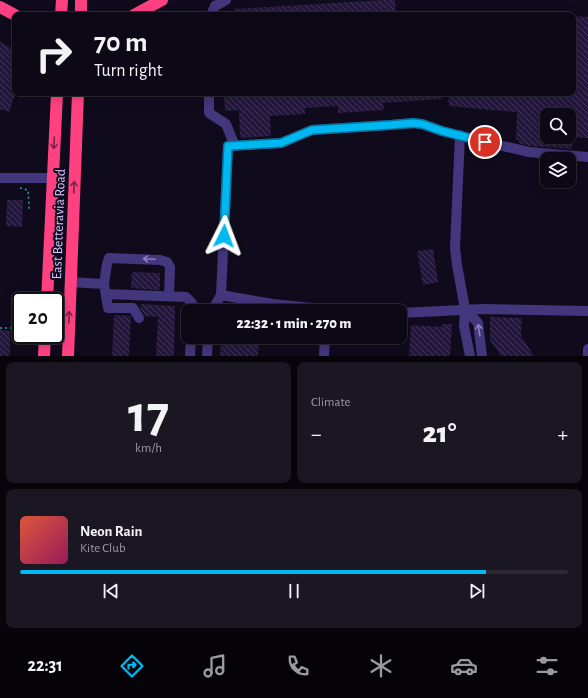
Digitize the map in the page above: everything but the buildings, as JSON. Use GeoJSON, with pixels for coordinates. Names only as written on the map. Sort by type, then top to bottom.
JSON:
{"type":"FeatureCollection","features":[{"type":"Feature","properties":{"kind":"highway"},"geometry":{"type":"LineString","coordinates":[[61,12],[62,0]]}},
{"type":"Feature","properties":{"kind":"highway"},"geometry":{"type":"LineString","coordinates":[[81,0],[81,12]]}},
{"type":"Feature","properties":{"kind":"highway"},"geometry":{"type":"LineString","coordinates":[[140,12],[162,0]]}},
{"type":"Feature","properties":{"kind":"highway"},"geometry":{"type":"LineString","coordinates":[[0,7],[12,13]]}},
{"type":"Feature","properties":{"kind":"highway","name":"East Betteravia Road"},"geometry":{"type":"LineString","coordinates":[[47,292],[57,96]]}},
{"type":"Feature","properties":{"kind":"highway","name":"East Betteravia Road"},"geometry":{"type":"LineString","coordinates":[[68,356],[78,96]]}},
{"type":"Feature","properties":{"kind":"highway"},"geometry":{"type":"LineString","coordinates":[[44,356],[45,344]]}},
{"type":"Feature","properties":{"kind":"street"},"geometry":{"type":"LineString","coordinates":[[212,12],[214,6],[226,0]]}},
{"type":"Feature","properties":{"kind":"street"},"geometry":{"type":"LineString","coordinates":[[209,96],[209,113],[226,124],[235,146]]}},
{"type":"Feature","properties":{"kind":"street"},"geometry":{"type":"LineString","coordinates":[[216,304],[221,295],[228,146],[281,143],[312,130],[413,123],[422,124],[529,152],[588,157]]}},
{"type":"Feature","properties":{"kind":"street"},"geometry":{"type":"LineString","coordinates":[[460,135],[455,248],[465,309],[464,326],[470,356]]}},
{"type":"Feature","properties":{"kind":"street"},"geometry":{"type":"LineString","coordinates":[[0,178],[52,178]]}},
{"type":"Feature","properties":{"kind":"street"},"geometry":{"type":"LineString","coordinates":[[139,318],[133,308],[108,308],[105,289],[107,264],[109,258],[160,260],[167,262],[170,267],[169,296]]}},
{"type":"Feature","properties":{"kind":"street"},"geometry":{"type":"LineString","coordinates":[[70,282],[105,289],[186,297],[192,304]]}},
{"type":"Feature","properties":{"kind":"street"},"geometry":{"type":"LineString","coordinates":[[221,295],[273,304]]}},
{"type":"Feature","properties":{"kind":"street"},"geometry":{"type":"LineString","coordinates":[[465,309],[478,323],[482,356]]}},
{"type":"Feature","properties":{"kind":"street"},"geometry":{"type":"LineString","coordinates":[[407,313],[442,312],[465,309],[588,311]]}},
{"type":"Feature","properties":{"kind":"street"},"geometry":{"type":"LineString","coordinates":[[190,356],[191,344]]}},
{"type":"Feature","properties":{"kind":"street"},"geometry":{"type":"LineString","coordinates":[[207,356],[208,344]]}},
{"type":"Feature","properties":{"kind":"street"},"geometry":{"type":"LineString","coordinates":[[324,344],[324,356]]}},
{"type":"Feature","properties":{"kind":"street"},"geometry":{"type":"LineString","coordinates":[[588,349],[588,356]]}},
{"type":"Feature","properties":{"kind":"path"},"geometry":{"type":"LineString","coordinates":[[20,188],[28,190],[29,208],[32,209]]}},
{"type":"Feature","properties":{"kind":"path"},"geometry":{"type":"LineString","coordinates":[[0,328],[12,328]]}},
{"type":"Feature","properties":{"kind":"route"},"geometry":{"type":"LineString","coordinates":[[224,236],[228,146],[281,143],[312,130],[413,123],[422,124],[442,131],[485,142]]}}]}
